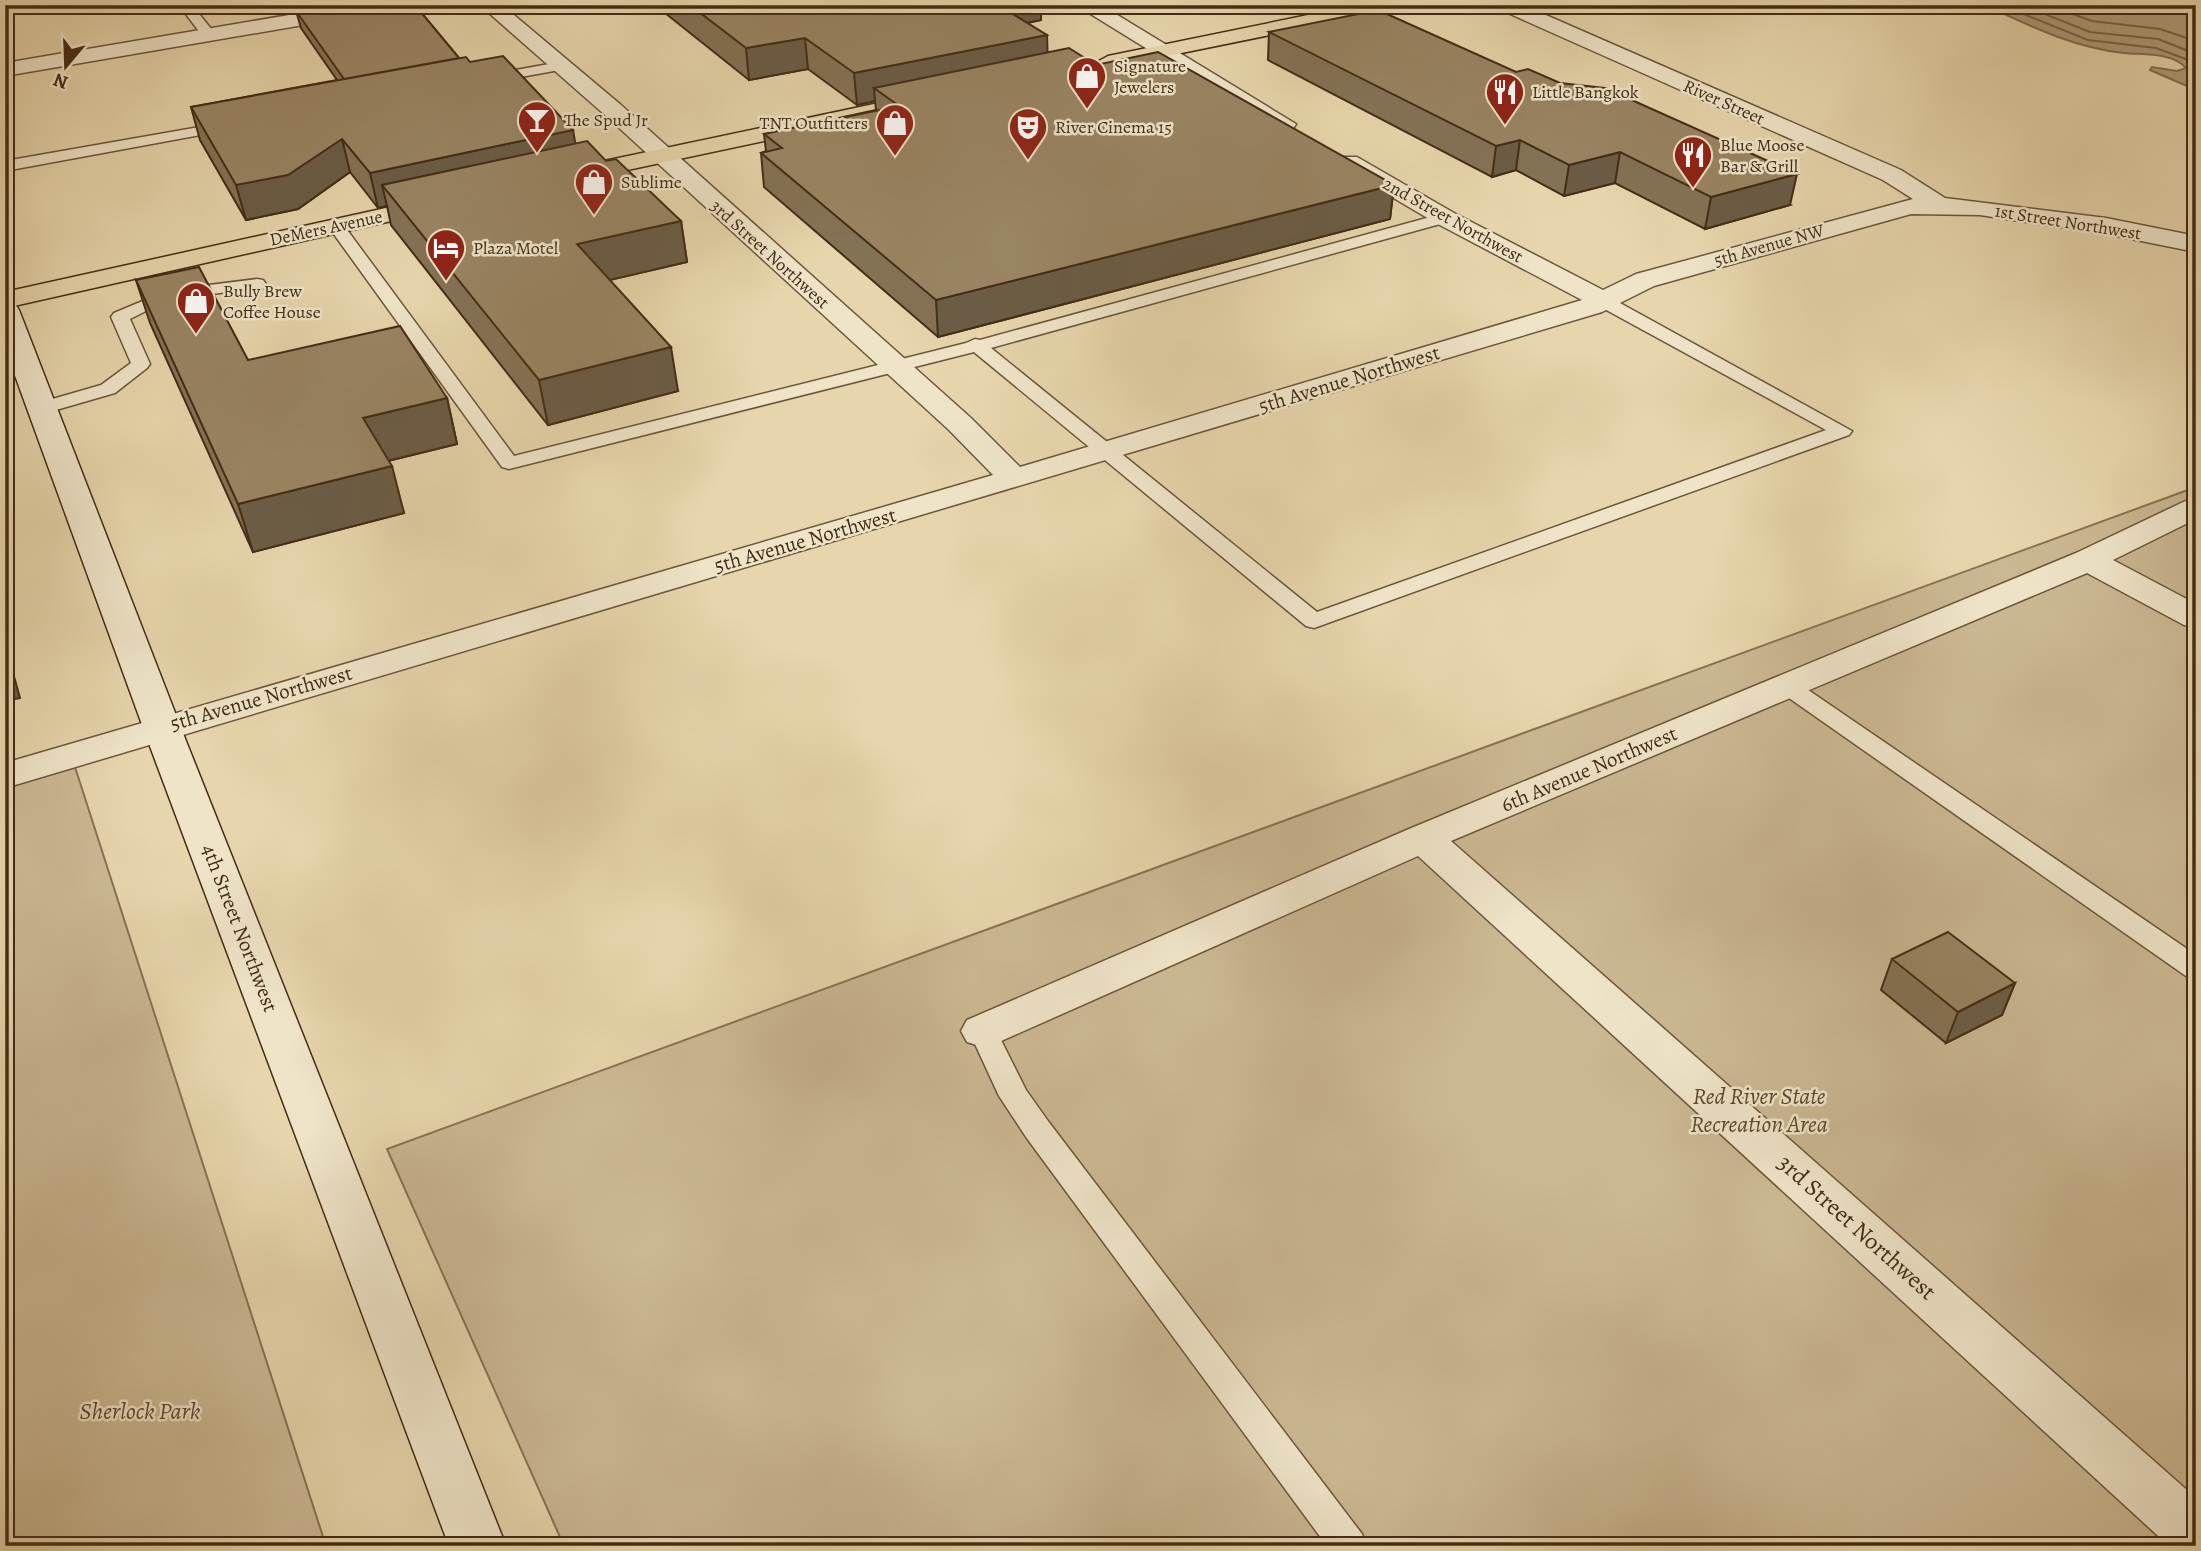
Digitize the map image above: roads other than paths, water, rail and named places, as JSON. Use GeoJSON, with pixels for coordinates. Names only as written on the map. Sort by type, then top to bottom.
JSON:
{"type":"FeatureCollection","features":[{"type":"Feature","properties":{"kind":"main road"},"geometry":{"type":"LineString","coordinates":[[1080,68],[1388,5]]}},
{"type":"Feature","properties":{"kind":"main road"},"geometry":{"type":"LineString","coordinates":[[546,180],[951,95]]}},
{"type":"Feature","properties":{"kind":"main road","name":"DeMers Avenue"},"geometry":{"type":"LineString","coordinates":[[5,300],[467,197]]}},
{"type":"Feature","properties":{"kind":"street"},"geometry":{"type":"LineString","coordinates":[[5,70],[385,5]]}},
{"type":"Feature","properties":{"kind":"street","name":"3rd Street Northwest"},"geometry":{"type":"LineString","coordinates":[[490,5],[662,155],[960,424],[1014,479]]}},
{"type":"Feature","properties":{"kind":"street"},"geometry":{"type":"LineString","coordinates":[[1086,5],[1305,136]]}},
{"type":"Feature","properties":{"kind":"street","name":"River Street"},"geometry":{"type":"LineString","coordinates":[[1506,5],[1892,175],[1939,205]]}},
{"type":"Feature","properties":{"kind":"street","name":"2nd Street Northwest"},"geometry":{"type":"LineString","coordinates":[[1328,150],[1445,218],[1616,308]]}},
{"type":"Feature","properties":{"kind":"street","name":"1st Street Northwest"},"geometry":{"type":"LineString","coordinates":[[1939,205],[2059,219],[2196,244]]}},
{"type":"Feature","properties":{"kind":"street","name":"5th Avenue NW"},"geometry":{"type":"LineString","coordinates":[[1616,308],[1645,280],[1876,215],[1939,205]]}},
{"type":"Feature","properties":{"kind":"street"},"geometry":{"type":"LineString","coordinates":[[1705,289],[1911,224],[2059,219]]}},
{"type":"Feature","properties":{"kind":"street"},"geometry":{"type":"LineString","coordinates":[[1616,308],[1667,302]]}},
{"type":"Feature","properties":{"kind":"street","name":"5th Avenue Northwest"},"geometry":{"type":"LineString","coordinates":[[5,776],[162,727],[1106,452],[1616,308]]}},
{"type":"Feature","properties":{"kind":"street","name":"4th Street Northwest"},"geometry":{"type":"LineString","coordinates":[[5,310],[162,727],[478,1546]]}},
{"type":"Feature","properties":{"kind":"street","name":"6th Avenue Northwest"},"geometry":{"type":"LineString","coordinates":[[983,1031],[1423,838],[2088,560],[2196,506]]}},
{"type":"Feature","properties":{"kind":"street"},"geometry":{"type":"LineString","coordinates":[[2088,560],[2196,618]]}},
{"type":"Feature","properties":{"kind":"street","name":"3rd Street Northwest"},"geometry":{"type":"LineString","coordinates":[[1423,838],[2196,1534]]}},
{"type":"Feature","properties":{"kind":"lane"},"geometry":{"type":"LineString","coordinates":[[185,5],[209,35]]}},
{"type":"Feature","properties":{"kind":"lane"},"geometry":{"type":"LineString","coordinates":[[479,80],[560,65]]}},
{"type":"Feature","properties":{"kind":"lane"},"geometry":{"type":"LineString","coordinates":[[5,166],[249,122]]}},
{"type":"Feature","properties":{"kind":"lane"},"geometry":{"type":"LineString","coordinates":[[336,226],[509,463],[975,344],[1086,319],[1445,218]]}},
{"type":"Feature","properties":{"kind":"lane"},"geometry":{"type":"LineString","coordinates":[[42,408],[108,389],[141,364],[120,317],[145,301],[200,287],[257,284]]}},
{"type":"Feature","properties":{"kind":"lane"},"geometry":{"type":"LineString","coordinates":[[975,344],[1314,621],[1842,431],[1616,308]]}},
{"type":"Feature","properties":{"kind":"lane"},"geometry":{"type":"LineString","coordinates":[[1787,686],[2196,969]]}},
{"type":"Feature","properties":{"kind":"lane"},"geometry":{"type":"LineString","coordinates":[[983,1031],[1014,1096],[1037,1129],[1349,1546]]}},
{"type":"Feature","properties":{"kind":"water"},"geometry":{"type":"Polygon","coordinates":[[[1985,5],[2196,5],[2196,90],[2150,70],[2152,67],[2177,71],[2186,68],[2173,59],[2088,46],[2053,35],[1985,5]]]}},
{"type":"Feature","properties":{"kind":"place","name":"Signature Jewelers"},"geometry":{"type":"Point","coordinates":[1087,110]}},
{"type":"Feature","properties":{"kind":"place","name":"Little Bangkok"},"geometry":{"type":"Point","coordinates":[1505,126]}},
{"type":"Feature","properties":{"kind":"place","name":"The Spud Jr"},"geometry":{"type":"Point","coordinates":[537,154]}},
{"type":"Feature","properties":{"kind":"place","name":"TNT Outfitters"},"geometry":{"type":"Point","coordinates":[895,157]}},
{"type":"Feature","properties":{"kind":"place","name":"River Cinema 15"},"geometry":{"type":"Point","coordinates":[1028,161]}},
{"type":"Feature","properties":{"kind":"place","name":"Blue Moose Bar & Grill"},"geometry":{"type":"Point","coordinates":[1693,189]}},
{"type":"Feature","properties":{"kind":"place","name":"Sublime"},"geometry":{"type":"Point","coordinates":[594,216]}},
{"type":"Feature","properties":{"kind":"place","name":"Plaza Motel"},"geometry":{"type":"Point","coordinates":[446,282]}},
{"type":"Feature","properties":{"kind":"place","name":"Bully Brew Coffee House"},"geometry":{"type":"Point","coordinates":[196,335]}},
{"type":"Feature","properties":{"kind":"park label","name":"Red River State Recreation Area"},"geometry":{"type":"Point","coordinates":[1759,1110]}},
{"type":"Feature","properties":{"kind":"park label","name":"Sherlock Park"},"geometry":{"type":"Point","coordinates":[140,1411]}}]}
